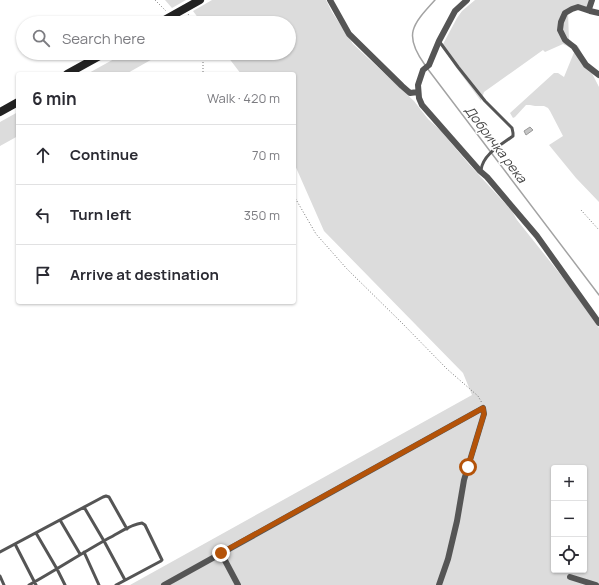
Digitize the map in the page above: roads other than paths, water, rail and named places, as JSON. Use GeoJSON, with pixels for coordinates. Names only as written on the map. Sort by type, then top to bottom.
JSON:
{"type":"FeatureCollection","features":[{"type":"Feature","properties":{"kind":"main road"},"geometry":{"type":"LineString","coordinates":[[171,16],[200,0]]}},
{"type":"Feature","properties":{"kind":"main road"},"geometry":{"type":"LineString","coordinates":[[71,72],[92,60]]}},
{"type":"Feature","properties":{"kind":"main road"},"geometry":{"type":"LineString","coordinates":[[0,112],[16,103]]}},
{"type":"Feature","properties":{"kind":"street"},"geometry":{"type":"LineString","coordinates":[[330,0],[349,34],[410,93],[418,92]]}},
{"type":"Feature","properties":{"kind":"street"},"geometry":{"type":"LineString","coordinates":[[467,0],[455,11],[429,65],[423,70],[418,85],[419,98],[422,105],[513,206],[599,323]]}},
{"type":"Feature","properties":{"kind":"street"},"geometry":{"type":"LineString","coordinates":[[590,11],[589,9],[592,0]]}},
{"type":"Feature","properties":{"kind":"street"},"geometry":{"type":"LineString","coordinates":[[599,13],[578,7],[565,13],[560,22],[560,30],[565,40],[574,47],[586,66],[599,75]]}},
{"type":"Feature","properties":{"kind":"street"},"geometry":{"type":"LineString","coordinates":[[164,585],[483,408],[484,414],[464,480],[450,551],[439,585]]}},
{"type":"Feature","properties":{"kind":"street"},"geometry":{"type":"LineString","coordinates":[[221,553],[238,585]]}},
{"type":"Feature","properties":{"kind":"street"},"geometry":{"type":"LineString","coordinates":[[570,577],[596,585]]}},
{"type":"Feature","properties":{"kind":"lane"},"geometry":{"type":"LineString","coordinates":[[440,40],[458,67],[485,101],[512,128],[512,136],[485,159],[480,171]]}},
{"type":"Feature","properties":{"kind":"lane"},"geometry":{"type":"LineString","coordinates":[[0,552],[106,496],[127,529]]}},
{"type":"Feature","properties":{"kind":"lane"},"geometry":{"type":"LineString","coordinates":[[84,508],[126,580]]}},
{"type":"Feature","properties":{"kind":"lane"},"geometry":{"type":"LineString","coordinates":[[60,520],[80,554]]}},
{"type":"Feature","properties":{"kind":"lane"},"geometry":{"type":"LineString","coordinates":[[29,585],[35,584],[80,554],[127,529],[142,523],[145,525],[162,560],[161,562],[116,585]]}},
{"type":"Feature","properties":{"kind":"lane"},"geometry":{"type":"LineString","coordinates":[[36,533],[57,568],[65,585]]}},
{"type":"Feature","properties":{"kind":"lane"},"geometry":{"type":"LineString","coordinates":[[15,544],[35,584]]}},
{"type":"Feature","properties":{"kind":"lane"},"geometry":{"type":"LineString","coordinates":[[84,552],[99,585]]}},
{"type":"Feature","properties":{"kind":"lane"},"geometry":{"type":"LineString","coordinates":[[0,576],[4,585]]}},
{"type":"Feature","properties":{"kind":"waterway","name":"Добричка река"},"geometry":{"type":"LineString","coordinates":[[425,65],[414,46],[412,38],[413,31],[421,16],[435,0]]}},
{"type":"Feature","properties":{"kind":"waterway","name":"Добричка река"},"geometry":{"type":"LineString","coordinates":[[427,68],[599,295]]}}]}
